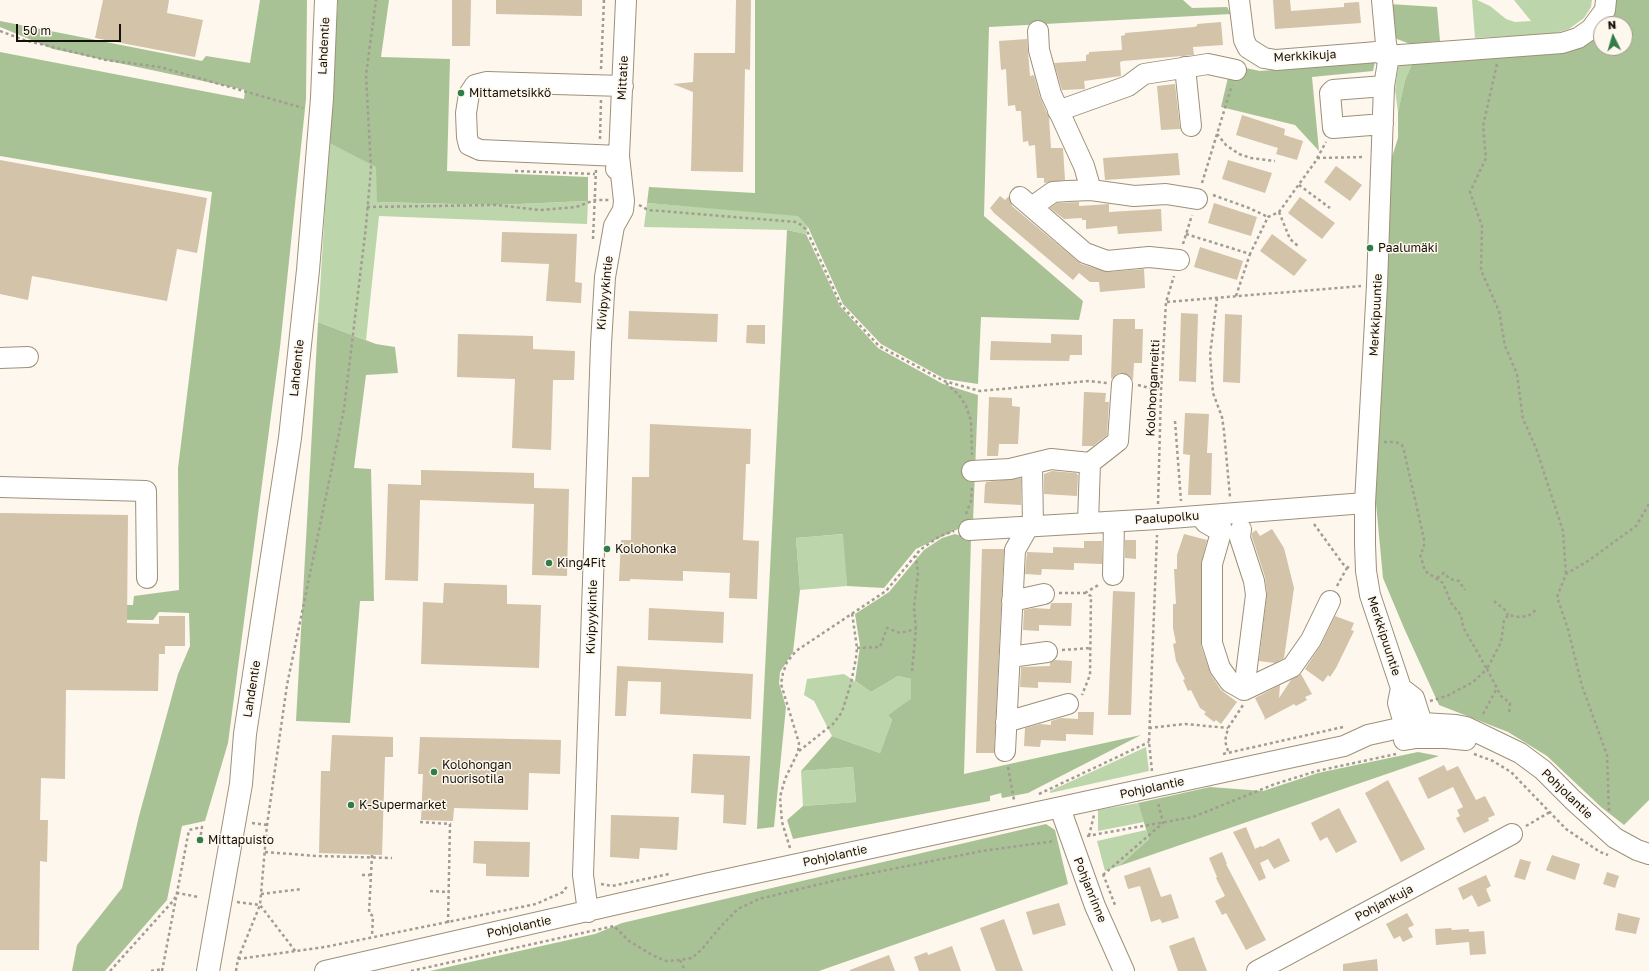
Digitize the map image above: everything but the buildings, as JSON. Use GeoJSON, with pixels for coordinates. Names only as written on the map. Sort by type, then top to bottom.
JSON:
{"type":"FeatureCollection","features":[{"type":"Feature","properties":{"kind":"main road","name":"Lahdentie"},"geometry":{"type":"LineString","coordinates":[[208,971],[240,784],[245,734],[290,438],[308,262],[322,98],[326,0]]}},
{"type":"Feature","properties":{"kind":"main road","name":"Lahdentie"},"geometry":{"type":"LineString","coordinates":[[196,971],[235,770],[245,734]]}},
{"type":"Feature","properties":{"kind":"street","name":"Mittatie"},"geometry":{"type":"LineString","coordinates":[[617,201],[626,0]]}},
{"type":"Feature","properties":{"kind":"street","name":"Merkkikuja"},"geometry":{"type":"LineString","coordinates":[[1239,0],[1244,40],[1248,48],[1264,58],[1276,60],[1376,52],[1389,56]]}},
{"type":"Feature","properties":{"kind":"street"},"geometry":{"type":"LineString","coordinates":[[1382,0],[1386,44],[1389,56],[1562,43],[1578,38],[1591,29],[1605,10],[1606,0]]}},
{"type":"Feature","properties":{"kind":"street"},"geometry":{"type":"LineString","coordinates":[[1038,31],[1039,50],[1044,71],[1058,111],[1084,166],[1091,190]]}},
{"type":"Feature","properties":{"kind":"street","name":"Merkkipuuntie"},"geometry":{"type":"LineString","coordinates":[[1389,56],[1384,86],[1377,285],[1365,503],[1366,571],[1370,595],[1401,688],[1414,698],[1414,730]]}},
{"type":"Feature","properties":{"kind":"street"},"geometry":{"type":"LineString","coordinates":[[1058,111],[1128,86],[1144,74],[1208,64],[1236,70]]}},
{"type":"Feature","properties":{"kind":"street"},"geometry":{"type":"LineString","coordinates":[[1185,67],[1191,126]]}},
{"type":"Feature","properties":{"kind":"street"},"geometry":{"type":"LineString","coordinates":[[619,156],[480,150],[469,145],[467,137],[466,113],[469,94],[475,85],[487,82],[623,86]]}},
{"type":"Feature","properties":{"kind":"street"},"geometry":{"type":"LineString","coordinates":[[1383,124],[1334,128],[1331,91],[1384,86]]}},
{"type":"Feature","properties":{"kind":"street"},"geometry":{"type":"LineString","coordinates":[[1179,260],[1149,257],[1107,261],[1085,253],[1026,202],[1053,192],[1091,190],[1134,196],[1166,194],[1198,195]]}},
{"type":"Feature","properties":{"kind":"street","name":"Kivipyykintie"},"geometry":{"type":"LineString","coordinates":[[588,912],[583,874],[601,344],[604,277],[614,226],[623,210],[617,201]]}},
{"type":"Feature","properties":{"kind":"street"},"geometry":{"type":"LineString","coordinates":[[0,358],[28,357]]}},
{"type":"Feature","properties":{"kind":"street"},"geometry":{"type":"LineString","coordinates":[[972,471],[1010,469],[1032,465],[1051,459],[1090,463],[1118,441],[1122,384]]}},
{"type":"Feature","properties":{"kind":"street"},"geometry":{"type":"LineString","coordinates":[[1088,523],[1090,463]]}},
{"type":"Feature","properties":{"kind":"street"},"geometry":{"type":"LineString","coordinates":[[1005,751],[1015,550],[1030,527],[1032,465]]}},
{"type":"Feature","properties":{"kind":"street"},"geometry":{"type":"LineString","coordinates":[[0,487],[146,491],[147,578]]}},
{"type":"Feature","properties":{"kind":"street","name":"Paalupolku"},"geometry":{"type":"LineString","coordinates":[[964,530],[1192,517],[1243,518],[1298,508],[1365,503]]}},
{"type":"Feature","properties":{"kind":"street"},"geometry":{"type":"LineString","coordinates":[[1192,517],[1212,527],[1222,529],[1243,518]]}},
{"type":"Feature","properties":{"kind":"street"},"geometry":{"type":"LineString","coordinates":[[1243,518],[1240,538],[1254,581],[1256,595],[1244,690]]}},
{"type":"Feature","properties":{"kind":"street"},"geometry":{"type":"LineString","coordinates":[[1113,575],[1114,522]]}},
{"type":"Feature","properties":{"kind":"street"},"geometry":{"type":"LineString","coordinates":[[1222,529],[1212,564],[1212,643],[1220,668],[1230,682],[1244,690]]}},
{"type":"Feature","properties":{"kind":"street"},"geometry":{"type":"LineString","coordinates":[[1012,601],[1044,594]]}},
{"type":"Feature","properties":{"kind":"street"},"geometry":{"type":"LineString","coordinates":[[1244,690],[1292,666],[1311,640],[1330,601]]}},
{"type":"Feature","properties":{"kind":"street"},"geometry":{"type":"LineString","coordinates":[[1010,657],[1047,652]]}},
{"type":"Feature","properties":{"kind":"street"},"geometry":{"type":"LineString","coordinates":[[1006,722],[1068,704]]}},
{"type":"Feature","properties":{"kind":"street","name":"Pohjolantie"},"geometry":{"type":"LineString","coordinates":[[322,971],[371,968],[588,912],[705,884],[1344,746],[1369,747],[1414,730],[1466,740],[1483,736],[1520,753],[1543,770],[1610,834],[1625,844],[1649,854]]}},
{"type":"Feature","properties":{"kind":"street","name":"Pohjanrinne"},"geometry":{"type":"LineString","coordinates":[[1060,808],[1095,906],[1124,971]]}},
{"type":"Feature","properties":{"kind":"street","name":"Pohjankuja"},"geometry":{"type":"LineString","coordinates":[[1257,971],[1512,834]]}},
{"type":"Feature","properties":{"kind":"path"},"geometry":{"type":"LineString","coordinates":[[236,971],[238,959],[260,905],[267,825],[288,685],[344,409],[367,207],[370,168],[366,75],[376,0]]}},
{"type":"Feature","properties":{"kind":"path"},"geometry":{"type":"LineString","coordinates":[[601,69],[604,0]]}},
{"type":"Feature","properties":{"kind":"path"},"geometry":{"type":"LineString","coordinates":[[0,31],[24,40],[106,60],[160,67],[284,103]]}},
{"type":"Feature","properties":{"kind":"path"},"geometry":{"type":"LineString","coordinates":[[1502,48],[1483,126],[1486,158],[1470,192],[1482,226],[1481,270],[1499,311],[1505,346],[1517,374],[1523,419],[1536,448],[1564,531],[1566,574],[1557,596],[1568,629],[1582,686],[1607,755],[1610,834]]}},
{"type":"Feature","properties":{"kind":"path","name":"Kolohonganreitti"},"geometry":{"type":"LineString","coordinates":[[1037,797],[1040,792],[1149,742],[1158,520],[1160,390],[1166,302],[1236,70]]}},
{"type":"Feature","properties":{"kind":"path"},"geometry":{"type":"LineString","coordinates":[[600,141],[601,102]]}},
{"type":"Feature","properties":{"kind":"path"},"geometry":{"type":"LineString","coordinates":[[1236,296],[1250,254],[1268,217],[1279,212],[1317,158],[1334,128]]}},
{"type":"Feature","properties":{"kind":"path"},"geometry":{"type":"LineString","coordinates":[[1217,133],[1226,145],[1239,154],[1251,158],[1276,161]]}},
{"type":"Feature","properties":{"kind":"path"},"geometry":{"type":"LineString","coordinates":[[1317,158],[1367,157]]}},
{"type":"Feature","properties":{"kind":"path"},"geometry":{"type":"LineString","coordinates":[[515,171],[595,174]]}},
{"type":"Feature","properties":{"kind":"path"},"geometry":{"type":"LineString","coordinates":[[1299,185],[1330,208]]}},
{"type":"Feature","properties":{"kind":"path"},"geometry":{"type":"LineString","coordinates":[[1198,195],[1249,208],[1268,217]]}},
{"type":"Feature","properties":{"kind":"path"},"geometry":{"type":"LineString","coordinates":[[367,207],[496,205],[540,210],[617,201],[648,210],[796,222],[803,226],[808,233],[841,305],[879,346],[944,381],[980,391],[1089,381],[1136,384],[1160,390]]}},
{"type":"Feature","properties":{"kind":"path"},"geometry":{"type":"LineString","coordinates":[[1279,212],[1290,239],[1298,246]]}},
{"type":"Feature","properties":{"kind":"path"},"geometry":{"type":"LineString","coordinates":[[1186,234],[1250,254]]}},
{"type":"Feature","properties":{"kind":"path"},"geometry":{"type":"LineString","coordinates":[[1166,302],[1377,285]]}},
{"type":"Feature","properties":{"kind":"path"},"geometry":{"type":"LineString","coordinates":[[1217,298],[1210,355],[1213,387],[1216,403],[1222,417],[1227,448],[1228,491],[1243,518]]}},
{"type":"Feature","properties":{"kind":"path"},"geometry":{"type":"LineString","coordinates":[[790,848],[782,822],[780,797],[784,779],[798,752],[799,743],[781,684],[787,662],[796,651],[886,591],[920,550],[940,536],[964,530],[971,501],[971,421],[959,395],[944,381]]}},
{"type":"Feature","properties":{"kind":"path"},"geometry":{"type":"LineString","coordinates":[[1175,421],[1180,498],[1192,517]]}},
{"type":"Feature","properties":{"kind":"path"},"geometry":{"type":"LineString","coordinates":[[1368,442],[1396,442],[1402,445],[1424,539],[1424,548],[1420,554],[1425,571],[1443,583],[1451,602],[1461,615],[1463,627],[1501,696],[1510,703],[1509,714]]}},
{"type":"Feature","properties":{"kind":"path"},"geometry":{"type":"LineString","coordinates":[[1566,574],[1588,561],[1636,526],[1649,504]]}},
{"type":"Feature","properties":{"kind":"path"},"geometry":{"type":"LineString","coordinates":[[1298,508],[1310,518],[1343,564],[1351,569]]}},
{"type":"Feature","properties":{"kind":"path"},"geometry":{"type":"LineString","coordinates":[[912,671],[916,629],[914,607],[918,574],[916,555]]}},
{"type":"Feature","properties":{"kind":"path"},"geometry":{"type":"LineString","coordinates":[[1330,601],[1340,579],[1348,567]]}},
{"type":"Feature","properties":{"kind":"path"},"geometry":{"type":"LineString","coordinates":[[1437,578],[1444,573],[1450,579],[1459,582],[1465,590]]}},
{"type":"Feature","properties":{"kind":"path"},"geometry":{"type":"LineString","coordinates":[[1044,594],[1077,592],[1085,593],[1091,596],[1090,675],[1081,697],[1068,704]]}},
{"type":"Feature","properties":{"kind":"path"},"geometry":{"type":"LineString","coordinates":[[1494,601],[1505,610],[1508,615],[1520,617],[1528,616],[1536,610]]}},
{"type":"Feature","properties":{"kind":"path"},"geometry":{"type":"LineString","coordinates":[[798,752],[833,724],[842,712],[851,683],[857,648],[852,613]]}},
{"type":"Feature","properties":{"kind":"path"},"geometry":{"type":"LineString","coordinates":[[1428,701],[1447,696],[1473,682],[1487,669],[1501,642],[1504,621],[1508,615]]}},
{"type":"Feature","properties":{"kind":"path"},"geometry":{"type":"LineString","coordinates":[[857,648],[880,647],[887,628],[900,633],[916,629]]}},
{"type":"Feature","properties":{"kind":"path"},"geometry":{"type":"LineString","coordinates":[[1047,652],[1091,648]]}},
{"type":"Feature","properties":{"kind":"path"},"geometry":{"type":"LineString","coordinates":[[1483,714],[1497,688]]}},
{"type":"Feature","properties":{"kind":"path"},"geometry":{"type":"LineString","coordinates":[[1228,751],[1225,741],[1228,728],[1243,706],[1244,690]]}},
{"type":"Feature","properties":{"kind":"path"},"geometry":{"type":"LineString","coordinates":[[1149,728],[1185,724],[1228,728]]}},
{"type":"Feature","properties":{"kind":"path"},"geometry":{"type":"LineString","coordinates":[[1005,751],[1014,800]]}},
{"type":"Feature","properties":{"kind":"path"},"geometry":{"type":"LineString","coordinates":[[1089,836],[1193,817],[1275,784],[1317,771],[1401,754]]}},
{"type":"Feature","properties":{"kind":"path"},"geometry":{"type":"LineString","coordinates":[[1473,754],[1493,761],[1511,772],[1566,829],[1600,852],[1611,856]]}},
{"type":"Feature","properties":{"kind":"path"},"geometry":{"type":"LineString","coordinates":[[1092,842],[1089,836],[1094,821],[1094,810]]}},
{"type":"Feature","properties":{"kind":"path"},"geometry":{"type":"LineString","coordinates":[[1512,834],[1550,812]]}},
{"type":"Feature","properties":{"kind":"path"},"geometry":{"type":"LineString","coordinates":[[250,816],[250,823],[267,825]]}},
{"type":"Feature","properties":{"kind":"path"},"geometry":{"type":"LineString","coordinates":[[420,822],[450,824],[448,923]]}},
{"type":"Feature","properties":{"kind":"path"},"geometry":{"type":"LineString","coordinates":[[1103,875],[1163,823]]}},
{"type":"Feature","properties":{"kind":"path"},"geometry":{"type":"LineString","coordinates":[[152,971],[162,970],[189,830],[202,827],[200,840]]}},
{"type":"Feature","properties":{"kind":"path"},"geometry":{"type":"LineString","coordinates":[[411,971],[614,926],[629,941],[652,955],[666,960],[692,958],[738,909],[759,899],[837,880],[982,851],[1060,840]]}},
{"type":"Feature","properties":{"kind":"path"},"geometry":{"type":"LineString","coordinates":[[265,852],[317,856],[372,856],[392,858]]}},
{"type":"Feature","properties":{"kind":"path"},"geometry":{"type":"LineString","coordinates":[[372,856],[369,913],[373,916],[372,937]]}},
{"type":"Feature","properties":{"kind":"path"},"geometry":{"type":"LineString","coordinates":[[1101,868],[1115,907]]}},
{"type":"Feature","properties":{"kind":"path"},"geometry":{"type":"LineString","coordinates":[[362,875],[370,875]]}},
{"type":"Feature","properties":{"kind":"path"},"geometry":{"type":"LineString","coordinates":[[238,959],[296,952],[448,923],[536,904],[563,892],[569,885]]}},
{"type":"Feature","properties":{"kind":"path"},"geometry":{"type":"LineString","coordinates":[[261,894],[302,889]]}},
{"type":"Feature","properties":{"kind":"path"},"geometry":{"type":"LineString","coordinates":[[430,891],[449,892]]}},
{"type":"Feature","properties":{"kind":"path"},"geometry":{"type":"LineString","coordinates":[[178,893],[198,897]]}},
{"type":"Feature","properties":{"kind":"path"},"geometry":{"type":"LineString","coordinates":[[110,971],[173,901],[178,893]]}},
{"type":"Feature","properties":{"kind":"path"},"geometry":{"type":"LineString","coordinates":[[230,901],[260,905],[296,952]]}},
{"type":"Feature","properties":{"kind":"path"},"geometry":{"type":"LineString","coordinates":[[680,960],[685,971]]}},
{"type":"Feature","properties":{"kind":"green space"},"geometry":{"type":"Polygon","coordinates":[[[260,0],[307,0],[306,99],[280,347],[228,743],[205,821],[182,826],[167,900],[105,971],[72,971],[77,945],[122,888],[139,816],[178,674],[190,646],[189,613],[159,612],[153,620],[0,619],[0,604],[133,605],[134,596],[179,590],[178,468],[212,192],[0,156],[0,52],[244,99],[245,90],[53,49],[0,27],[0,21],[202,61],[206,56],[250,63],[260,0]]]}},
{"type":"Feature","properties":{"kind":"green space"},"geometry":{"type":"Polygon","coordinates":[[[338,0],[389,0],[381,57],[450,59],[447,171],[588,177],[588,201],[496,205],[377,202],[376,167],[329,143],[338,0]]]}},
{"type":"Feature","properties":{"kind":"green space"},"geometry":{"type":"Polygon","coordinates":[[[755,0],[1183,0],[1192,8],[1227,7],[1231,14],[989,27],[984,216],[1083,301],[1079,320],[981,317],[978,384],[945,379],[881,344],[843,304],[808,227],[798,216],[647,203],[649,187],[755,193],[755,0]]]}},
{"type":"Feature","properties":{"kind":"green space"},"geometry":{"type":"Polygon","coordinates":[[[1472,0],[1477,0],[1490,6],[1506,19],[1515,22],[1531,21],[1514,0],[1592,0],[1591,7],[1584,18],[1569,29],[1552,34],[1475,38],[1472,0]]]}},
{"type":"Feature","properties":{"kind":"green space"},"geometry":{"type":"Polygon","coordinates":[[[1615,0],[1649,0],[1649,800],[1624,825],[1601,807],[1547,756],[1508,732],[1439,705],[1383,578],[1375,493],[1380,352],[1392,157],[1398,138],[1398,112],[1405,80],[1413,62],[1593,32],[1593,56],[1633,56],[1633,16],[1609,16],[1615,0]]]}},
{"type":"Feature","properties":{"kind":"green space"},"geometry":{"type":"Polygon","coordinates":[[[1389,4],[1437,7],[1440,41],[1410,44],[1397,39],[1391,32],[1389,4]]]}},
{"type":"Feature","properties":{"kind":"green space"},"geometry":{"type":"Polygon","coordinates":[[[1375,62],[1373,71],[1312,77],[1319,151],[1295,125],[1221,107],[1231,65],[1260,71],[1375,62]]]}},
{"type":"Feature","properties":{"kind":"green space"},"geometry":{"type":"Polygon","coordinates":[[[1404,62],[1413,62],[1405,80],[1398,112],[1395,90],[1398,67],[1404,62]]]}},
{"type":"Feature","properties":{"kind":"green space"},"geometry":{"type":"Polygon","coordinates":[[[329,143],[377,167],[377,202],[496,205],[588,201],[587,224],[379,216],[366,340],[318,322],[329,143]]]}},
{"type":"Feature","properties":{"kind":"green space"},"geometry":{"type":"Polygon","coordinates":[[[647,203],[798,215],[808,227],[806,234],[787,230],[644,227],[647,203]]]}},
{"type":"Feature","properties":{"kind":"green space"},"geometry":{"type":"Polygon","coordinates":[[[787,230],[806,234],[840,306],[878,348],[943,384],[978,395],[973,522],[916,549],[884,588],[847,586],[843,534],[796,538],[800,590],[793,652],[780,672],[779,683],[786,707],[774,827],[757,829],[787,230]]]}},
{"type":"Feature","properties":{"kind":"green space"},"geometry":{"type":"Polygon","coordinates":[[[318,322],[376,344],[395,347],[398,373],[366,375],[354,468],[371,469],[374,601],[360,601],[350,723],[296,721],[318,322]]]}},
{"type":"Feature","properties":{"kind":"green space"},"geometry":{"type":"Polygon","coordinates":[[[844,534],[847,586],[800,590],[796,538],[844,534]]]}},
{"type":"Feature","properties":{"kind":"green space"},"geometry":{"type":"Polygon","coordinates":[[[955,534],[971,539],[964,774],[1141,735],[1028,793],[1002,798],[1001,793],[990,796],[990,801],[793,839],[787,820],[803,806],[856,802],[853,767],[801,771],[832,736],[880,753],[892,720],[888,715],[911,699],[911,679],[898,676],[871,692],[855,681],[860,646],[855,614],[889,592],[924,550],[942,538],[955,534]]]}},
{"type":"Feature","properties":{"kind":"green space"},"geometry":{"type":"Polygon","coordinates":[[[844,674],[871,692],[898,676],[911,679],[911,700],[888,715],[892,720],[880,753],[832,736],[814,701],[804,695],[807,679],[844,674]]]}},
{"type":"Feature","properties":{"kind":"green space"},"geometry":{"type":"Polygon","coordinates":[[[1146,747],[1149,771],[1050,793],[1050,791],[1146,747]]]}},
{"type":"Feature","properties":{"kind":"green space"},"geometry":{"type":"Polygon","coordinates":[[[1418,752],[1439,756],[1119,866],[1149,839],[1138,803],[1210,787],[1263,791],[1318,773],[1418,752]]]}},
{"type":"Feature","properties":{"kind":"green space"},"geometry":{"type":"Polygon","coordinates":[[[853,767],[856,802],[803,806],[801,771],[853,767]]]}},
{"type":"Feature","properties":{"kind":"green space"},"geometry":{"type":"Polygon","coordinates":[[[1138,803],[1144,822],[1098,831],[1098,810],[1138,803]]]}},
{"type":"Feature","properties":{"kind":"green space"},"geometry":{"type":"Polygon","coordinates":[[[1046,824],[1055,830],[1068,884],[819,971],[430,971],[595,934],[622,923],[1046,824]]]}},
{"type":"Feature","properties":{"kind":"green space"},"geometry":{"type":"Polygon","coordinates":[[[1146,830],[1149,839],[1119,866],[1105,871],[1097,841],[1146,830]]]}},
{"type":"Feature","properties":{"kind":"place","name":"Mittametsikkö"},"geometry":{"type":"Point","coordinates":[461,93]}},
{"type":"Feature","properties":{"kind":"place","name":"Paalumäki"},"geometry":{"type":"Point","coordinates":[1370,248]}},
{"type":"Feature","properties":{"kind":"place","name":"Kolohonka"},"geometry":{"type":"Point","coordinates":[607,549]}},
{"type":"Feature","properties":{"kind":"place","name":"King4Fit"},"geometry":{"type":"Point","coordinates":[549,563]}},
{"type":"Feature","properties":{"kind":"place","name":"Kolohongan nuorisotila"},"geometry":{"type":"Point","coordinates":[434,772]}},
{"type":"Feature","properties":{"kind":"place","name":"K-Supermarket"},"geometry":{"type":"Point","coordinates":[351,805]}},
{"type":"Feature","properties":{"kind":"place","name":"Mittapuisto"},"geometry":{"type":"Point","coordinates":[200,840]}}]}
